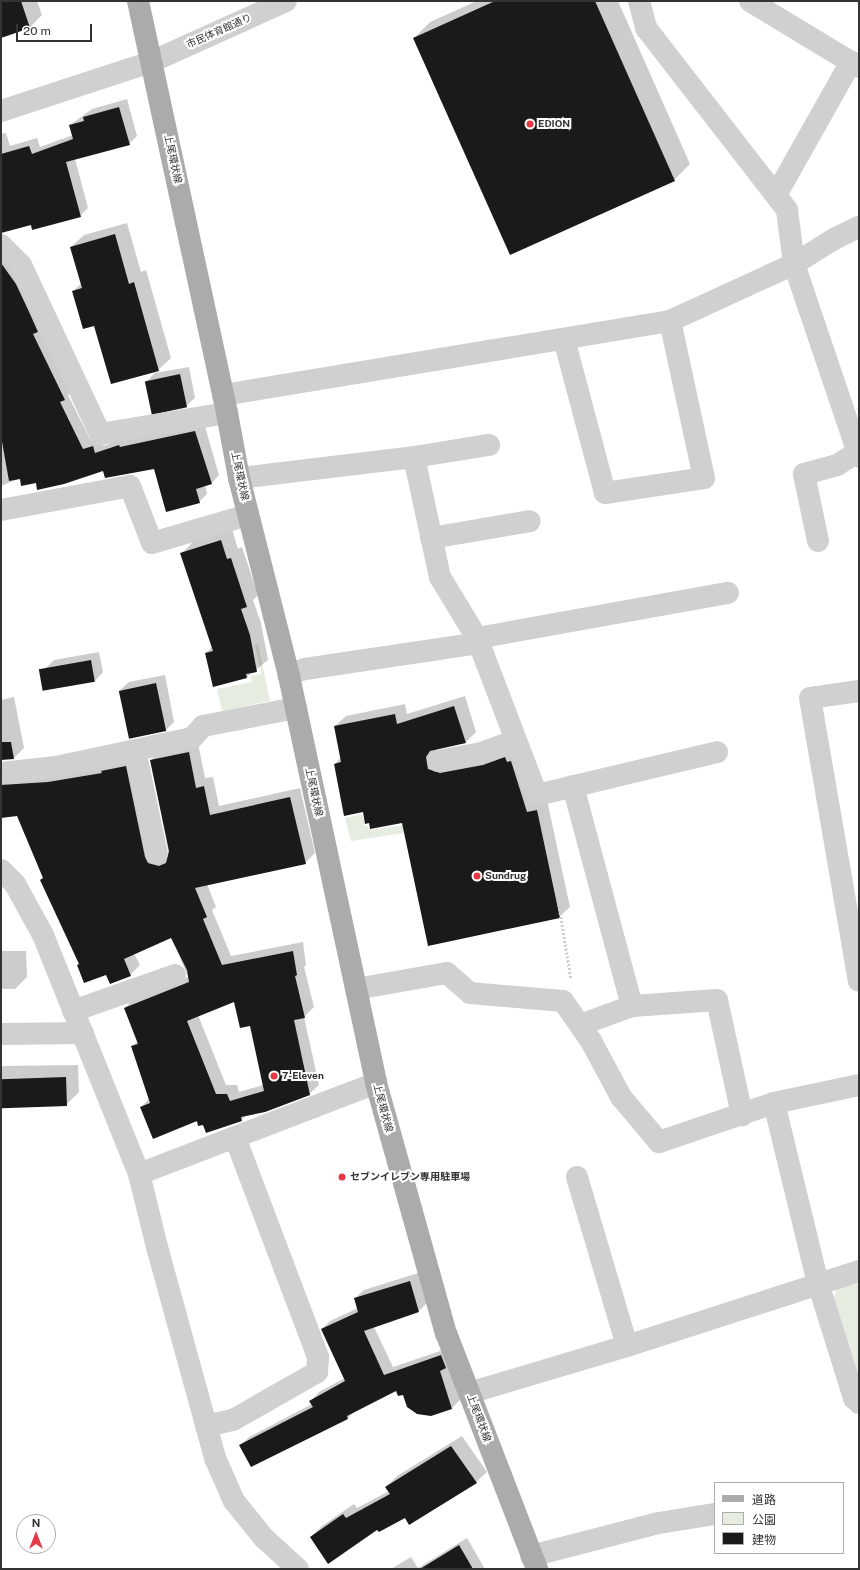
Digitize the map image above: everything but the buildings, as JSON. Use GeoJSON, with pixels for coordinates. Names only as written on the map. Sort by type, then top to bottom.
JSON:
{"type":"FeatureCollection","features":[{"type":"Feature","properties":{"kind":"main road","name":"上尾環状線"},"geometry":{"type":"LineString","coordinates":[[138,1],[225,404],[239,478],[296,708],[376,1083],[444,1326],[534,1562]]}},
{"type":"Feature","properties":{"kind":"street","name":"市民体育館通り"},"geometry":{"type":"LineString","coordinates":[[1,110],[151,62],[286,1]]}},
{"type":"Feature","properties":{"kind":"street"},"geometry":{"type":"LineString","coordinates":[[639,1],[646,28],[787,210],[794,264],[858,453],[837,465],[804,474],[818,541]]}},
{"type":"Feature","properties":{"kind":"street"},"geometry":{"type":"LineString","coordinates":[[750,1],[855,64],[776,195]]}},
{"type":"Feature","properties":{"kind":"street"},"geometry":{"type":"LineString","coordinates":[[1,246],[21,265],[100,434],[225,404],[564,339],[670,321],[794,264],[834,239],[859,227]]}},
{"type":"Feature","properties":{"kind":"street"},"geometry":{"type":"LineString","coordinates":[[564,339],[605,493],[704,478],[670,321]]}},
{"type":"Feature","properties":{"kind":"street"},"geometry":{"type":"LineString","coordinates":[[239,478],[414,457],[489,444]]}},
{"type":"Feature","properties":{"kind":"street"},"geometry":{"type":"LineString","coordinates":[[414,457],[440,577],[479,641],[537,795],[717,752]]}},
{"type":"Feature","properties":{"kind":"street"},"geometry":{"type":"LineString","coordinates":[[1,510],[130,486],[152,543],[248,515]]}},
{"type":"Feature","properties":{"kind":"street"},"geometry":{"type":"LineString","coordinates":[[431,538],[530,521]]}},
{"type":"Feature","properties":{"kind":"street"},"geometry":{"type":"LineString","coordinates":[[288,674],[305,669],[479,641],[728,593]]}},
{"type":"Feature","properties":{"kind":"street"},"geometry":{"type":"LineString","coordinates":[[859,691],[810,698],[859,981]]}},
{"type":"Feature","properties":{"kind":"street"},"geometry":{"type":"LineString","coordinates":[[1,772],[56,767],[192,738],[203,726],[296,708]]}},
{"type":"Feature","properties":{"kind":"street"},"geometry":{"type":"LineString","coordinates":[[438,761],[480,753],[516,740]]}},
{"type":"Feature","properties":{"kind":"street"},"geometry":{"type":"LineString","coordinates":[[135,750],[157,854]]}},
{"type":"Feature","properties":{"kind":"street"},"geometry":{"type":"LineString","coordinates":[[573,786],[632,1006]]}},
{"type":"Feature","properties":{"kind":"street"},"geometry":{"type":"LineString","coordinates":[[1,870],[15,884],[43,935],[139,1174],[215,1458],[234,1501],[264,1538],[298,1569]]}},
{"type":"Feature","properties":{"kind":"street"},"geometry":{"type":"LineString","coordinates":[[356,988],[447,973],[470,993],[563,1001],[591,1041],[621,1097],[659,1142],[774,1103],[859,1085]]}},
{"type":"Feature","properties":{"kind":"street"},"geometry":{"type":"LineString","coordinates":[[73,1011],[175,976]]}},
{"type":"Feature","properties":{"kind":"street"},"geometry":{"type":"LineString","coordinates":[[574,1016],[632,1006],[717,1000],[742,1115]]}},
{"type":"Feature","properties":{"kind":"street"},"geometry":{"type":"LineString","coordinates":[[1,1034],[83,1033]]}},
{"type":"Feature","properties":{"kind":"street"},"geometry":{"type":"LineString","coordinates":[[139,1174],[376,1083]]}},
{"type":"Feature","properties":{"kind":"street"},"geometry":{"type":"LineString","coordinates":[[774,1103],[818,1283],[854,1398],[859,1403]]}},
{"type":"Feature","properties":{"kind":"street"},"geometry":{"type":"LineString","coordinates":[[206,1426],[233,1420],[317,1372],[318,1357],[235,1137]]}},
{"type":"Feature","properties":{"kind":"street"},"geometry":{"type":"LineString","coordinates":[[577,1177],[628,1346]]}},
{"type":"Feature","properties":{"kind":"street"},"geometry":{"type":"LineString","coordinates":[[469,1392],[628,1346],[818,1283],[859,1271]]}},
{"type":"Feature","properties":{"kind":"street"},"geometry":{"type":"LineString","coordinates":[[534,1562],[659,1523],[714,1514]]}},
{"type":"Feature","properties":{"kind":"path"},"geometry":{"type":"LineString","coordinates":[[541,794],[573,991],[574,1016]]}},
{"type":"Feature","properties":{"kind":"green space"},"geometry":{"type":"Polygon","coordinates":[[[258,644],[270,701],[222,711],[217,689],[252,682],[250,676],[261,674],[255,645],[258,644]]]}},
{"type":"Feature","properties":{"kind":"green space"},"geometry":{"type":"Polygon","coordinates":[[[362,814],[365,826],[367,825],[369,830],[403,825],[404,833],[351,841],[345,818],[362,814]]]}},
{"type":"Feature","properties":{"kind":"green space"},"geometry":{"type":"Polygon","coordinates":[[[859,1283],[859,1389],[833,1299],[838,1287],[859,1283]]]}},
{"type":"Feature","properties":{"kind":"place","name":"EDION"},"geometry":{"type":"Point","coordinates":[530,124]}},
{"type":"Feature","properties":{"kind":"place","name":"Sundrug"},"geometry":{"type":"Point","coordinates":[477,876]}},
{"type":"Feature","properties":{"kind":"place","name":"7-Eleven"},"geometry":{"type":"Point","coordinates":[274,1076]}},
{"type":"Feature","properties":{"kind":"place","name":"セブンイレブン専用駐車場"},"geometry":{"type":"Point","coordinates":[342,1177]}}]}
